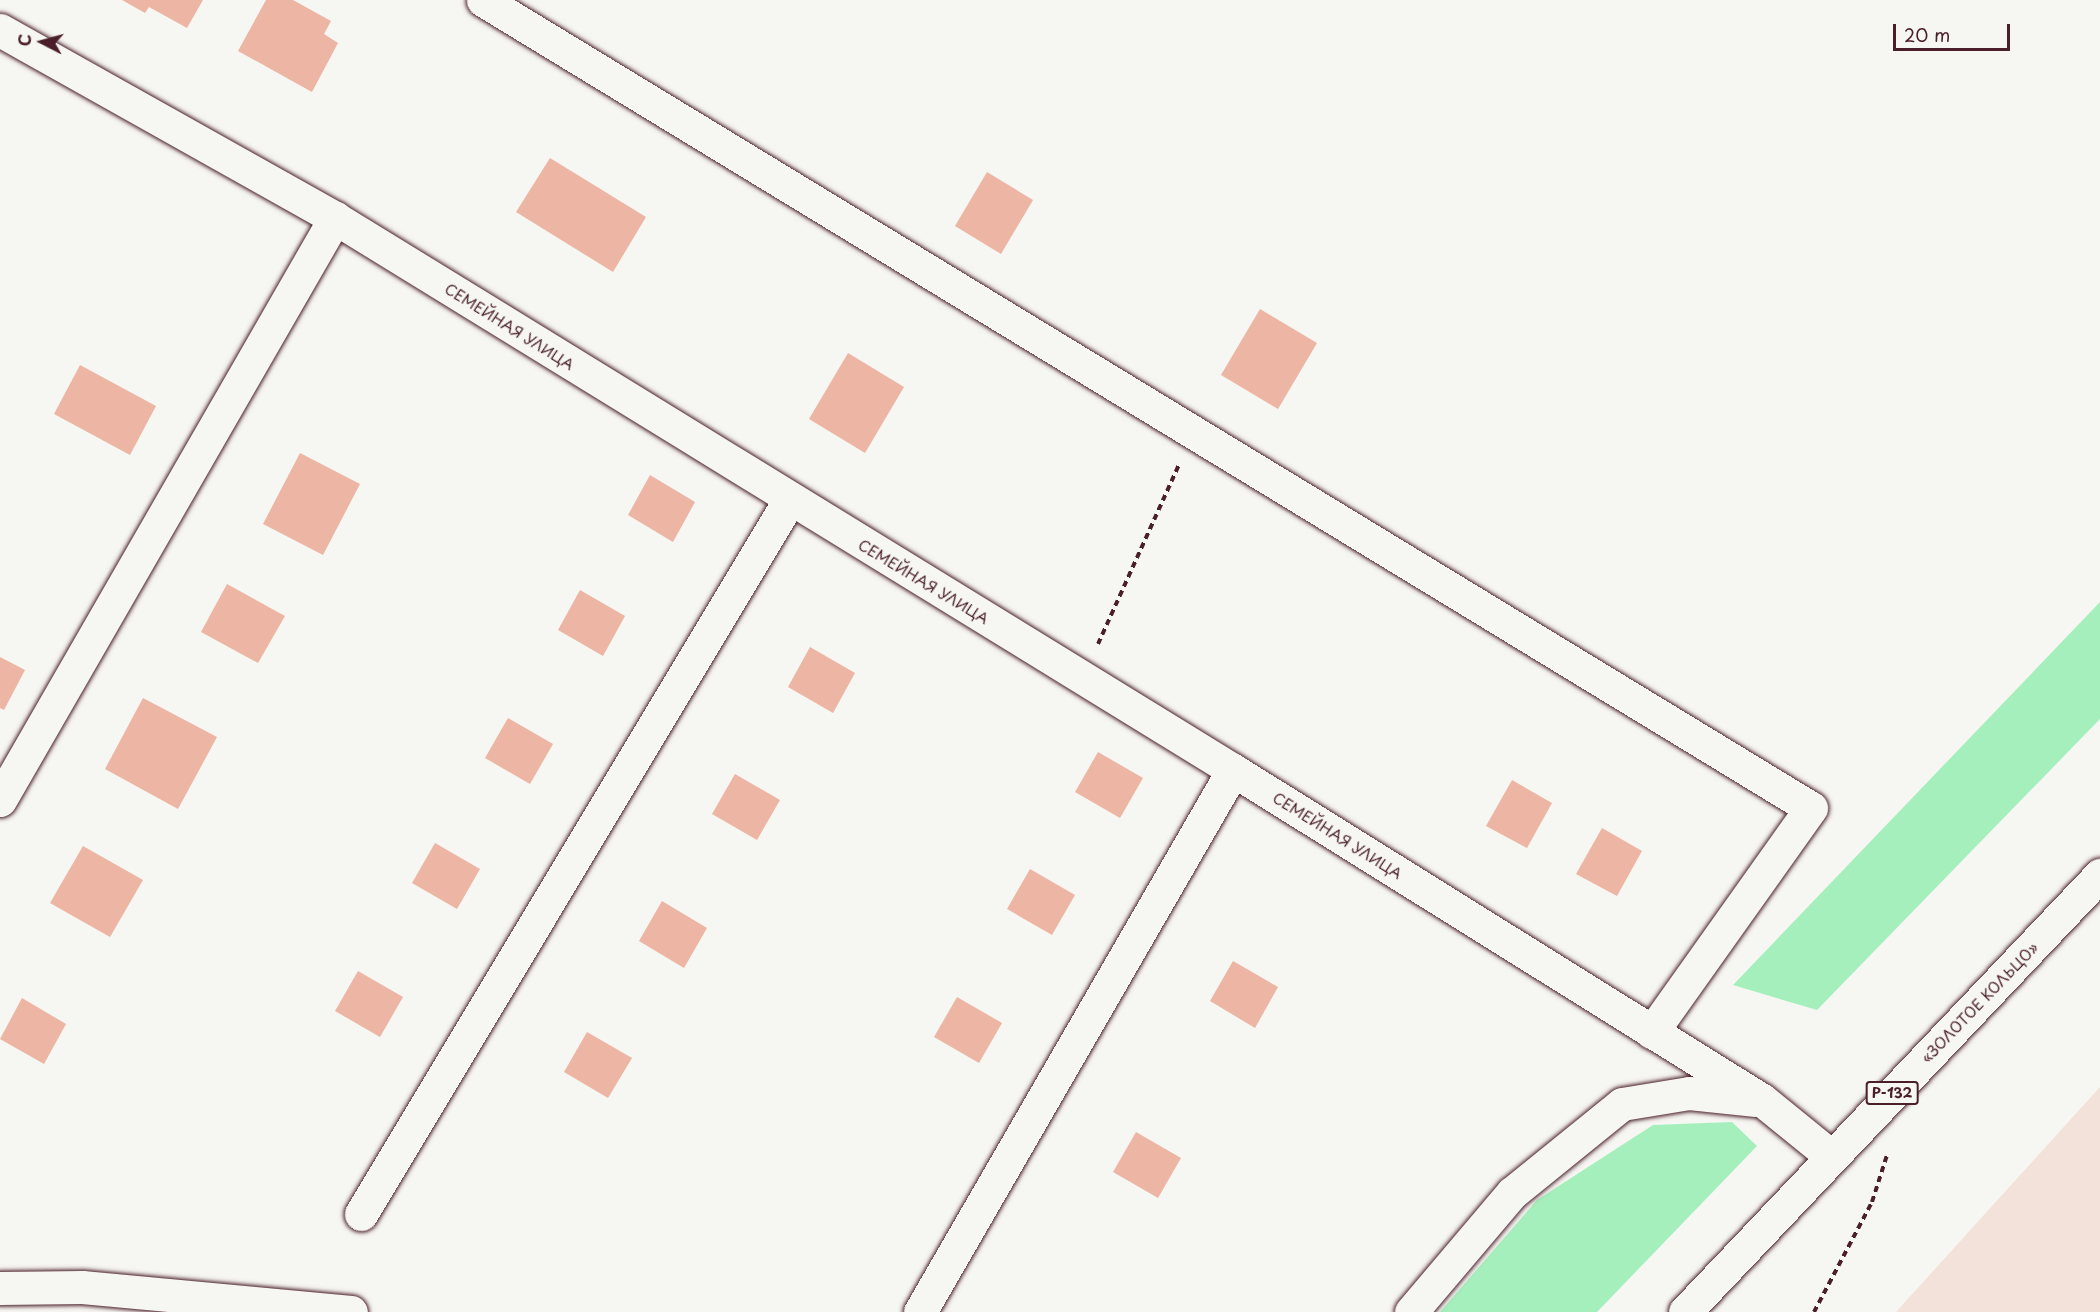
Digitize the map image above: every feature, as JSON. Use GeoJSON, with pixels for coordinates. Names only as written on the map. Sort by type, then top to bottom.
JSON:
{"type":"FeatureCollection","features":[{"type":"Feature","properties":{"kind":"street"},"geometry":{"type":"LineString","coordinates":[[483,0],[1811,808],[1652,1032]]}},
{"type":"Feature","properties":{"kind":"street","name":"СЕМЕЙНАЯ УЛИЦА"},"geometry":{"type":"LineString","coordinates":[[0,30],[335,218],[1233,770],[1762,1101],[1831,1156]]}},
{"type":"Feature","properties":{"kind":"street"},"geometry":{"type":"LineString","coordinates":[[0,800],[335,218]]}},
{"type":"Feature","properties":{"kind":"street"},"geometry":{"type":"LineString","coordinates":[[361,1214],[790,499]]}},
{"type":"Feature","properties":{"kind":"street"},"geometry":{"type":"LineString","coordinates":[[920,1312],[1233,770]]}},
{"type":"Feature","properties":{"kind":"street","name":"«ЗОЛОТОЕ КОЛЬЦО»"},"geometry":{"type":"LineString","coordinates":[[1685,1312],[2100,875]]}},
{"type":"Feature","properties":{"kind":"street"},"geometry":{"type":"LineString","coordinates":[[1411,1312],[1512,1194],[1622,1104],[1689,1093],[1762,1101]]}},
{"type":"Feature","properties":{"kind":"street"},"geometry":{"type":"LineString","coordinates":[[0,1288],[82,1287],[351,1312]]}},
{"type":"Feature","properties":{"kind":"path"},"geometry":{"type":"LineString","coordinates":[[1083,678],[1193,432]]}},
{"type":"Feature","properties":{"kind":"path"},"geometry":{"type":"LineString","coordinates":[[1814,1312],[1872,1202],[1890,1146]]}},
{"type":"Feature","properties":{"kind":"shaded area"},"geometry":{"type":"Polygon","coordinates":[[[2100,1087],[2100,1312],[1896,1312],[2100,1087]]]}},
{"type":"Feature","properties":{"kind":"green space"},"geometry":{"type":"Polygon","coordinates":[[[2100,602],[2100,719],[1817,1010],[1733,985],[2100,602]]]}},
{"type":"Feature","properties":{"kind":"green space"},"geometry":{"type":"Polygon","coordinates":[[[1732,1122],[1757,1146],[1597,1312],[1440,1312],[1537,1200],[1653,1125],[1732,1122]]]}},
{"type":"Feature","properties":{"kind":"building"},"geometry":{"type":"Polygon","coordinates":[[[122,0],[203,0],[187,28],[149,7],[145,13],[122,0]]]}},
{"type":"Feature","properties":{"kind":"building"},"geometry":{"type":"Polygon","coordinates":[[[266,0],[293,0],[331,21],[324,34],[338,43],[312,92],[238,51],[266,0]]]}},
{"type":"Feature","properties":{"kind":"building"},"geometry":{"type":"Polygon","coordinates":[[[550,158],[646,217],[613,272],[516,212],[550,158]]]}},
{"type":"Feature","properties":{"kind":"building"},"geometry":{"type":"Polygon","coordinates":[[[987,172],[1033,200],[1001,254],[955,226],[987,172]]]}},
{"type":"Feature","properties":{"kind":"building"},"geometry":{"type":"Polygon","coordinates":[[[1260,309],[1317,343],[1278,409],[1221,375],[1260,309]]]}},
{"type":"Feature","properties":{"kind":"building"},"geometry":{"type":"Polygon","coordinates":[[[848,353],[904,387],[865,453],[809,419],[848,353]]]}},
{"type":"Feature","properties":{"kind":"building"},"geometry":{"type":"Polygon","coordinates":[[[80,365],[156,406],[130,455],[54,414],[80,365]]]}},
{"type":"Feature","properties":{"kind":"building"},"geometry":{"type":"Polygon","coordinates":[[[300,453],[360,484],[323,555],[263,524],[300,453]]]}},
{"type":"Feature","properties":{"kind":"building"},"geometry":{"type":"Polygon","coordinates":[[[650,475],[695,502],[673,542],[628,515],[650,475]]]}},
{"type":"Feature","properties":{"kind":"building"},"geometry":{"type":"Polygon","coordinates":[[[227,584],[285,616],[258,663],[201,632],[227,584]]]}},
{"type":"Feature","properties":{"kind":"building"},"geometry":{"type":"Polygon","coordinates":[[[580,590],[625,616],[603,656],[558,630],[580,590]]]}},
{"type":"Feature","properties":{"kind":"building"},"geometry":{"type":"Polygon","coordinates":[[[810,647],[855,673],[833,713],[788,687],[810,647]]]}},
{"type":"Feature","properties":{"kind":"building"},"geometry":{"type":"Polygon","coordinates":[[[0,657],[25,670],[4,710],[0,708],[0,657]]]}},
{"type":"Feature","properties":{"kind":"building"},"geometry":{"type":"Polygon","coordinates":[[[143,698],[217,737],[178,809],[105,769],[143,698]]]}},
{"type":"Feature","properties":{"kind":"building"},"geometry":{"type":"Polygon","coordinates":[[[508,718],[553,744],[530,784],[485,758],[508,718]]]}},
{"type":"Feature","properties":{"kind":"building"},"geometry":{"type":"Polygon","coordinates":[[[1098,752],[1143,778],[1120,818],[1075,792],[1098,752]]]}},
{"type":"Feature","properties":{"kind":"building"},"geometry":{"type":"Polygon","coordinates":[[[735,774],[780,800],[757,840],[712,814],[735,774]]]}},
{"type":"Feature","properties":{"kind":"building"},"geometry":{"type":"Polygon","coordinates":[[[1512,780],[1552,803],[1527,848],[1486,826],[1512,780]]]}},
{"type":"Feature","properties":{"kind":"building"},"geometry":{"type":"Polygon","coordinates":[[[1602,828],[1642,851],[1617,896],[1576,874],[1602,828]]]}},
{"type":"Feature","properties":{"kind":"building"},"geometry":{"type":"Polygon","coordinates":[[[435,843],[480,869],[457,909],[412,883],[435,843]]]}},
{"type":"Feature","properties":{"kind":"building"},"geometry":{"type":"Polygon","coordinates":[[[83,846],[143,880],[110,937],[50,903],[83,846]]]}},
{"type":"Feature","properties":{"kind":"building"},"geometry":{"type":"Polygon","coordinates":[[[1030,869],[1075,895],[1052,935],[1007,909],[1030,869]]]}},
{"type":"Feature","properties":{"kind":"building"},"geometry":{"type":"Polygon","coordinates":[[[662,901],[707,928],[684,968],[639,941],[662,901]]]}},
{"type":"Feature","properties":{"kind":"building"},"geometry":{"type":"Polygon","coordinates":[[[1233,961],[1278,987],[1255,1028],[1210,1001],[1233,961]]]}},
{"type":"Feature","properties":{"kind":"building"},"geometry":{"type":"Polygon","coordinates":[[[358,971],[403,997],[380,1037],[335,1011],[358,971]]]}},
{"type":"Feature","properties":{"kind":"building"},"geometry":{"type":"Polygon","coordinates":[[[957,997],[1002,1023],[979,1063],[934,1037],[957,997]]]}},
{"type":"Feature","properties":{"kind":"building"},"geometry":{"type":"Polygon","coordinates":[[[22,998],[66,1024],[44,1064],[0,1039],[22,998]]]}},
{"type":"Feature","properties":{"kind":"building"},"geometry":{"type":"Polygon","coordinates":[[[587,1032],[632,1058],[608,1098],[564,1072],[587,1032]]]}},
{"type":"Feature","properties":{"kind":"building"},"geometry":{"type":"Polygon","coordinates":[[[1136,1132],[1181,1158],[1158,1198],[1113,1172],[1136,1132]]]}}]}
